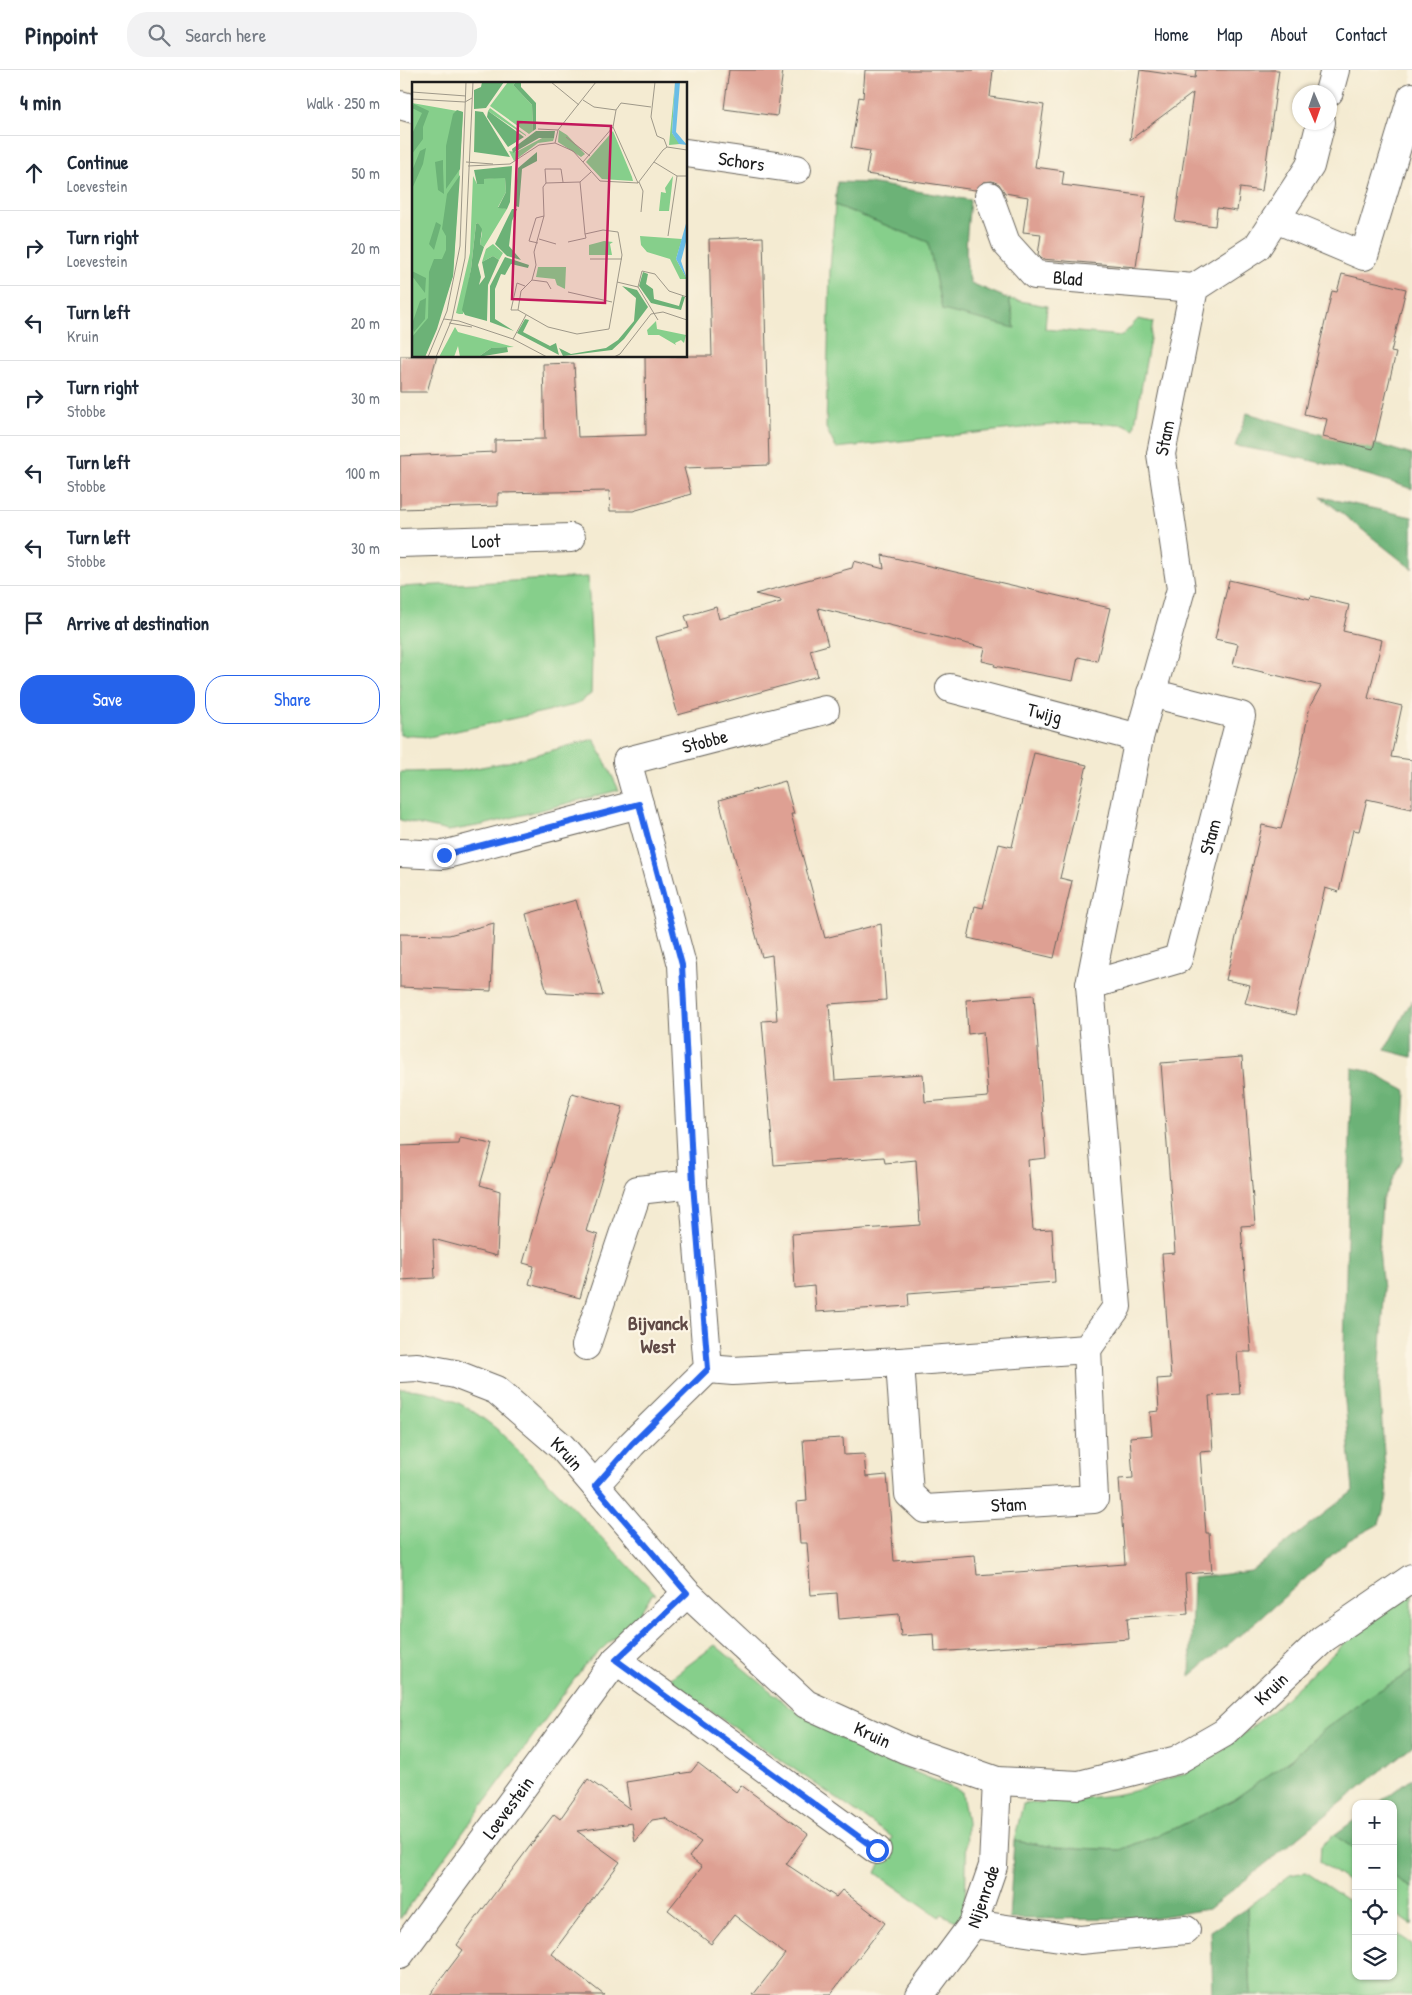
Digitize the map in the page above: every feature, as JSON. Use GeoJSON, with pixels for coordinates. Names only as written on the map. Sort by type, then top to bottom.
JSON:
{"type":"FeatureCollection","features":[{"type":"Feature","properties":{"kind":"street"},"geometry":{"type":"LineString","coordinates":[[1331,85],[1335,70]]}},
{"type":"Feature","properties":{"kind":"street"},"geometry":{"type":"LineString","coordinates":[[1276,219],[1364,256],[1412,98]]}},
{"type":"Feature","properties":{"kind":"street"},"geometry":{"type":"LineString","coordinates":[[400,105],[412,109]]}},
{"type":"Feature","properties":{"kind":"street"},"geometry":{"type":"LineString","coordinates":[[1194,288],[1257,247],[1310,166],[1319,130]]}},
{"type":"Feature","properties":{"kind":"street","name":"Schors"},"geometry":{"type":"LineString","coordinates":[[688,153],[797,169]]}},
{"type":"Feature","properties":{"kind":"street","name":"Blad"},"geometry":{"type":"LineString","coordinates":[[989,196],[1006,243],[1035,275],[1194,288]]}},
{"type":"Feature","properties":{"kind":"street","name":"Stam"},"geometry":{"type":"LineString","coordinates":[[900,1362],[909,1494],[926,1508],[1094,1499],[1087,1349],[1118,1307],[1090,985],[1139,738],[1181,589],[1161,454],[1194,288]]}},
{"type":"Feature","properties":{"kind":"street","name":"Loot"},"geometry":{"type":"LineString","coordinates":[[400,543],[572,538]]}},
{"type":"Feature","properties":{"kind":"street","name":"Twijg"},"geometry":{"type":"LineString","coordinates":[[950,688],[1139,738]]}},
{"type":"Feature","properties":{"kind":"street","name":"Stam"},"geometry":{"type":"LineString","coordinates":[[1090,985],[1178,959],[1241,716],[1151,693]]}},
{"type":"Feature","properties":{"kind":"street","name":"Stobbe"},"geometry":{"type":"LineString","coordinates":[[708,1369],[693,1184],[682,965],[627,762],[825,710]]}},
{"type":"Feature","properties":{"kind":"street"},"geometry":{"type":"LineString","coordinates":[[400,853],[444,855],[639,804]]}},
{"type":"Feature","properties":{"kind":"street"},"geometry":{"type":"LineString","coordinates":[[586,1346],[638,1190],[693,1184]]}},
{"type":"Feature","properties":{"kind":"street"},"geometry":{"type":"LineString","coordinates":[[595,1486],[632,1444],[708,1369],[733,1371],[1087,1349]]}},
{"type":"Feature","properties":{"kind":"street","name":"Kruin"},"geometry":{"type":"LineString","coordinates":[[400,1368],[417,1367],[456,1374],[496,1390],[562,1447],[687,1593],[806,1704],[905,1749],[997,1781],[1079,1785],[1177,1760],[1224,1733],[1323,1639],[1412,1578]]}},
{"type":"Feature","properties":{"kind":"street","name":"Loevestein"},"geometry":{"type":"LineString","coordinates":[[400,1954],[616,1660],[687,1593]]}},
{"type":"Feature","properties":{"kind":"street"},"geometry":{"type":"LineString","coordinates":[[616,1660],[877,1850]]}},
{"type":"Feature","properties":{"kind":"street","name":"Nijenrode"},"geometry":{"type":"LineString","coordinates":[[920,1995],[973,1924],[993,1866],[997,1781]]}},
{"type":"Feature","properties":{"kind":"street"},"geometry":{"type":"LineString","coordinates":[[973,1924],[1080,1940],[1186,1930]]}},
{"type":"Feature","properties":{"kind":"green space"},"geometry":{"type":"Polygon","coordinates":[[[837,182],[869,183],[970,200],[966,252],[971,283],[1009,299],[1015,328],[942,310],[928,242],[835,205],[837,182]]]}},
{"type":"Feature","properties":{"kind":"green space"},"geometry":{"type":"Polygon","coordinates":[[[835,205],[928,242],[1015,328],[1009,299],[1047,306],[1045,329],[1122,336],[1138,319],[1153,322],[1134,429],[1123,424],[1069,423],[836,448],[826,428],[830,270],[835,205]]]}},
{"type":"Feature","properties":{"kind":"green space"},"geometry":{"type":"Polygon","coordinates":[[[1247,413],[1327,436],[1383,446],[1412,455],[1412,489],[1325,464],[1235,446],[1247,413]]]}},
{"type":"Feature","properties":{"kind":"green space"},"geometry":{"type":"Polygon","coordinates":[[[1321,497],[1412,517],[1412,569],[1321,497]]]}},
{"type":"Feature","properties":{"kind":"green space"},"geometry":{"type":"Polygon","coordinates":[[[588,577],[592,656],[591,694],[575,705],[429,737],[400,735],[400,587],[588,577]]]}},
{"type":"Feature","properties":{"kind":"green space"},"geometry":{"type":"Polygon","coordinates":[[[594,739],[619,790],[483,825],[448,831],[400,820],[400,772],[460,771],[508,762],[594,739]]]}},
{"type":"Feature","properties":{"kind":"green space"},"geometry":{"type":"Polygon","coordinates":[[[1412,1000],[1412,1057],[1385,1050],[1412,1000]]]}},
{"type":"Feature","properties":{"kind":"green space"},"geometry":{"type":"Polygon","coordinates":[[[1352,1068],[1368,1071],[1406,1091],[1402,1161],[1382,1200],[1379,1250],[1384,1299],[1379,1380],[1387,1498],[1379,1524],[1349,1540],[1258,1620],[1190,1676],[1193,1578],[1251,1571],[1353,1491],[1343,1379],[1352,1068]]]}},
{"type":"Feature","properties":{"kind":"green space"},"geometry":{"type":"Polygon","coordinates":[[[400,1389],[428,1392],[453,1400],[498,1430],[656,1594],[652,1594],[640,1613],[584,1666],[400,1919],[400,1389]]]}},
{"type":"Feature","properties":{"kind":"green space"},"geometry":{"type":"Polygon","coordinates":[[[1412,1589],[1412,1671],[1370,1696],[1325,1729],[1290,1760],[1233,1800],[1176,1828],[1120,1850],[1056,1847],[1014,1841],[1023,1804],[1115,1795],[1142,1789],[1185,1773],[1223,1750],[1273,1710],[1363,1626],[1412,1589]]]}},
{"type":"Feature","properties":{"kind":"green space"},"geometry":{"type":"Polygon","coordinates":[[[715,1645],[791,1708],[858,1748],[962,1792],[967,1822],[965,1914],[960,1923],[941,1914],[939,1917],[876,1873],[892,1837],[667,1681],[715,1645]]]}},
{"type":"Feature","properties":{"kind":"green space"},"geometry":{"type":"Polygon","coordinates":[[[1412,1671],[1412,1746],[1209,1909],[1151,1918],[1009,1919],[1014,1841],[1056,1847],[1120,1850],[1176,1828],[1233,1800],[1290,1760],[1325,1729],[1370,1696],[1412,1671]]]}},
{"type":"Feature","properties":{"kind":"green space"},"geometry":{"type":"Polygon","coordinates":[[[1412,1778],[1412,1888],[1397,1879],[1397,1800],[1382,1800],[1412,1778]]]}},
{"type":"Feature","properties":{"kind":"green space"},"geometry":{"type":"Polygon","coordinates":[[[1352,1822],[1352,1847],[1334,1835],[1352,1822]]]}},
{"type":"Feature","properties":{"kind":"green space"},"geometry":{"type":"Polygon","coordinates":[[[1334,1835],[1352,1847],[1352,1884],[1320,1862],[1321,1846],[1334,1835]]]}},
{"type":"Feature","properties":{"kind":"green space"},"geometry":{"type":"Polygon","coordinates":[[[1306,1872],[1352,1903],[1352,1980],[1397,1980],[1397,1934],[1412,1944],[1412,1995],[1251,1995],[1247,1908],[1290,1875],[1306,1872]]]}},
{"type":"Feature","properties":{"kind":"green space"},"geometry":{"type":"Polygon","coordinates":[[[1397,1879],[1412,1888],[1412,1925],[1397,1915],[1397,1879]]]}},
{"type":"Feature","properties":{"kind":"green space"},"geometry":{"type":"Polygon","coordinates":[[[1247,1908],[1251,1995],[1213,1995],[1211,1931],[1247,1908]]]}},
{"type":"Feature","properties":{"kind":"building"},"geometry":{"type":"Polygon","coordinates":[[[729,70],[783,70],[777,116],[724,109],[729,70]]]}},
{"type":"Feature","properties":{"kind":"building"},"geometry":{"type":"Polygon","coordinates":[[[865,70],[993,70],[990,97],[1044,105],[1035,167],[1064,171],[1062,185],[1146,196],[1136,267],[1042,259],[1038,255],[1041,234],[1023,232],[1028,197],[1005,193],[999,184],[992,181],[983,182],[975,190],[866,174],[870,151],[851,148],[859,97],[863,98],[865,70]]]}},
{"type":"Feature","properties":{"kind":"building"},"geometry":{"type":"Polygon","coordinates":[[[1140,70],[1195,78],[1196,70],[1279,70],[1262,191],[1240,188],[1237,211],[1217,208],[1215,226],[1175,221],[1193,93],[1130,140],[1140,70]]]}},
{"type":"Feature","properties":{"kind":"building"},"geometry":{"type":"Polygon","coordinates":[[[763,237],[769,465],[684,468],[691,494],[633,511],[610,511],[609,491],[498,493],[498,506],[400,509],[400,456],[495,452],[495,440],[545,439],[543,364],[574,363],[578,437],[646,435],[645,358],[712,356],[709,239],[763,237]]]}},
{"type":"Feature","properties":{"kind":"building"},"geometry":{"type":"Polygon","coordinates":[[[1342,274],[1406,289],[1391,352],[1396,353],[1373,449],[1323,437],[1327,419],[1304,414],[1332,291],[1337,292],[1342,274]]]}},
{"type":"Feature","properties":{"kind":"building"},"geometry":{"type":"Polygon","coordinates":[[[400,356],[436,358],[427,392],[400,392],[400,356]]]}},
{"type":"Feature","properties":{"kind":"building"},"geometry":{"type":"Polygon","coordinates":[[[882,555],[1110,608],[1097,661],[1078,657],[1073,681],[994,666],[995,664],[982,661],[985,648],[818,608],[828,645],[810,650],[818,676],[678,715],[656,637],[689,628],[685,616],[716,607],[719,619],[781,602],[781,600],[755,594],[852,568],[854,561],[884,569],[882,555]]]}},
{"type":"Feature","properties":{"kind":"building"},"geometry":{"type":"Polygon","coordinates":[[[1229,580],[1310,599],[1311,596],[1349,605],[1343,631],[1382,640],[1368,698],[1402,706],[1391,757],[1412,760],[1412,809],[1367,799],[1359,831],[1353,830],[1339,892],[1325,888],[1295,1015],[1245,1003],[1250,985],[1226,980],[1262,825],[1281,829],[1298,765],[1310,706],[1321,686],[1233,665],[1238,644],[1215,639],[1229,580]]]}},
{"type":"Feature","properties":{"kind":"building"},"geometry":{"type":"Polygon","coordinates":[[[1034,753],[1087,765],[1060,878],[1072,881],[1054,958],[968,938],[975,906],[983,908],[999,844],[1012,847],[1034,753]]]}},
{"type":"Feature","properties":{"kind":"building"},"geometry":{"type":"Polygon","coordinates":[[[785,781],[794,814],[791,814],[825,938],[881,924],[886,1000],[829,1004],[835,1080],[923,1074],[925,1102],[988,1097],[983,1032],[968,1034],[966,1000],[1034,995],[1046,1158],[1028,1160],[1033,1230],[1052,1229],[1055,1282],[908,1293],[909,1306],[816,1312],[814,1286],[795,1288],[792,1234],[920,1225],[916,1160],[885,1163],[884,1157],[774,1165],[762,1021],[777,1020],[772,955],[762,957],[719,800],[785,781]]]}},
{"type":"Feature","properties":{"kind":"building"},"geometry":{"type":"Polygon","coordinates":[[[576,900],[603,996],[547,993],[526,914],[576,900]]]}},
{"type":"Feature","properties":{"kind":"building"},"geometry":{"type":"Polygon","coordinates":[[[494,923],[491,991],[400,987],[400,934],[449,935],[494,923]]]}},
{"type":"Feature","properties":{"kind":"building"},"geometry":{"type":"Polygon","coordinates":[[[1242,1057],[1255,1225],[1241,1226],[1251,1352],[1237,1352],[1240,1394],[1209,1396],[1213,1451],[1200,1452],[1206,1533],[1209,1533],[1212,1572],[1185,1574],[1188,1614],[1127,1618],[1129,1639],[935,1652],[934,1634],[901,1636],[899,1614],[839,1619],[837,1593],[811,1595],[807,1543],[800,1543],[797,1502],[807,1501],[803,1440],[843,1438],[844,1455],[864,1454],[866,1477],[887,1475],[894,1561],[975,1555],[977,1575],[1125,1564],[1119,1479],[1133,1478],[1130,1437],[1152,1435],[1150,1412],[1159,1411],[1157,1379],[1171,1378],[1162,1254],[1175,1253],[1161,1063],[1242,1057]]]}},
{"type":"Feature","properties":{"kind":"building"},"geometry":{"type":"Polygon","coordinates":[[[572,1093],[623,1107],[586,1231],[598,1235],[580,1298],[529,1284],[534,1266],[523,1263],[572,1093]]]}},
{"type":"Feature","properties":{"kind":"building"},"geometry":{"type":"Polygon","coordinates":[[[460,1138],[492,1144],[480,1185],[500,1191],[497,1256],[433,1239],[435,1278],[400,1280],[400,1146],[459,1144],[460,1138]]]}},
{"type":"Feature","properties":{"kind":"building"},"geometry":{"type":"Polygon","coordinates":[[[698,1763],[736,1792],[741,1785],[808,1834],[786,1864],[836,1897],[842,1890],[885,1923],[830,1995],[753,1995],[785,1954],[734,1915],[711,1944],[668,1910],[702,1867],[689,1857],[701,1842],[665,1818],[652,1820],[635,1842],[632,1823],[577,1831],[620,1862],[552,1954],[604,1995],[429,1995],[463,1950],[457,1945],[471,1925],[554,1814],[560,1819],[588,1779],[630,1809],[626,1782],[691,1772],[698,1763]]]}},
{"type":"Feature","properties":{"kind":"district","name":"Bijvanck West"},"geometry":{"type":"Point","coordinates":[658,1334]}},
{"type":"Feature","properties":{"kind":"route"},"geometry":{"type":"LineString","coordinates":[[444,855],[639,804],[682,965],[693,1184],[708,1369],[632,1444],[595,1486],[687,1593],[616,1660],[877,1850]]}}]}
